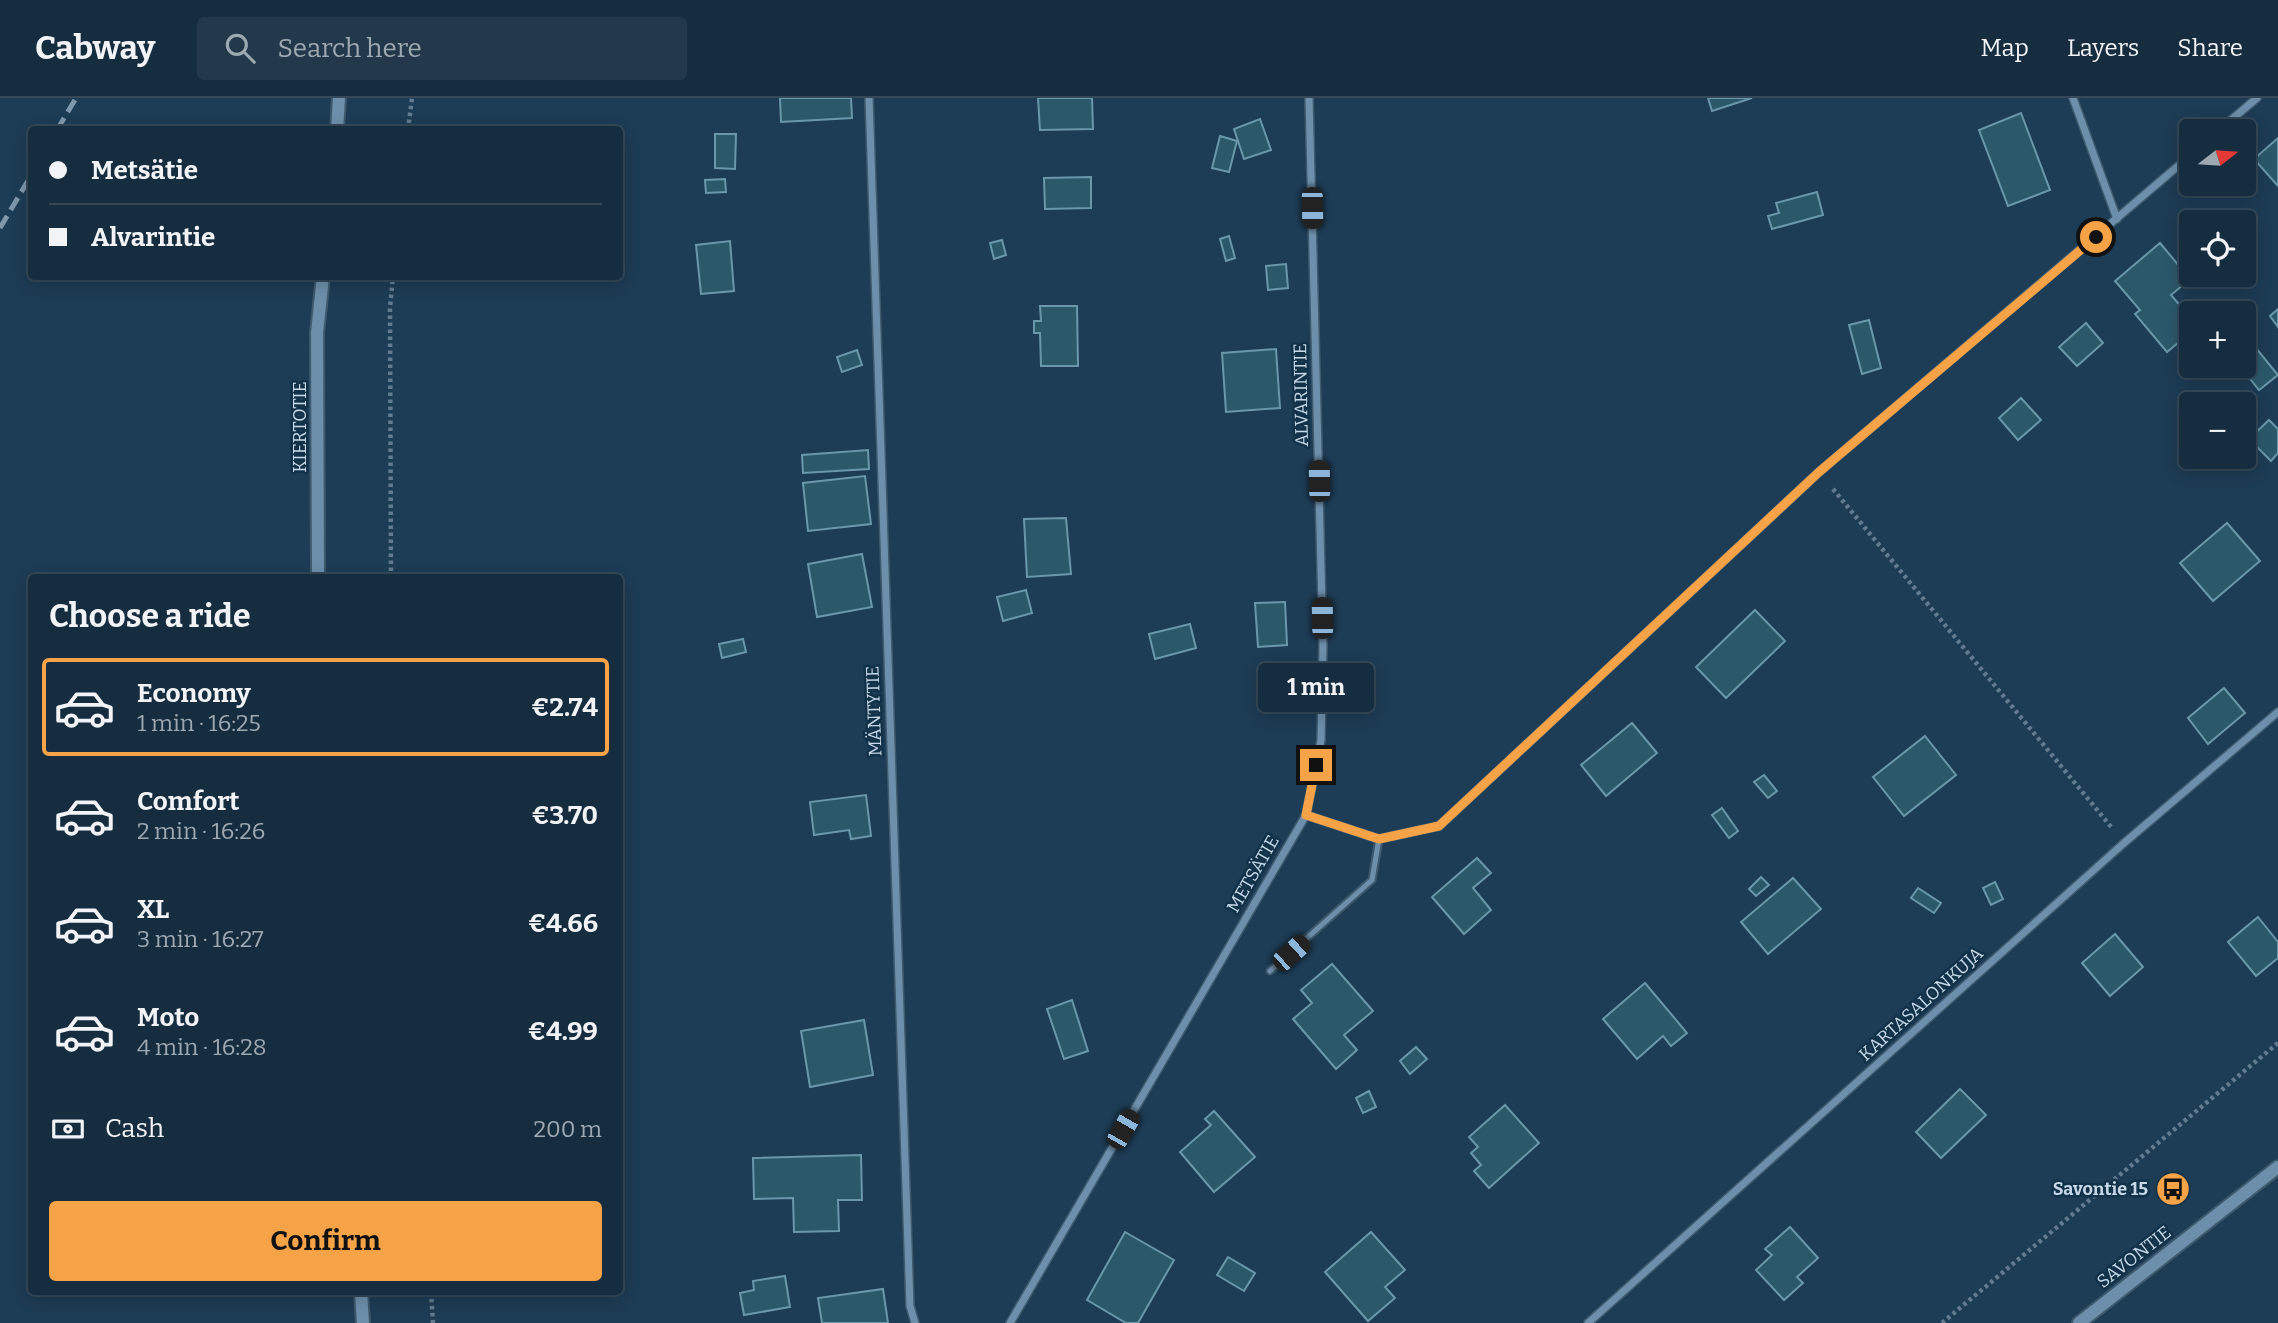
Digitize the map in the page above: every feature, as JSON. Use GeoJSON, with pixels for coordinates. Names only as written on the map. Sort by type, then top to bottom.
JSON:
{"type":"FeatureCollection","features":[{"type":"Feature","properties":{"kind":"street"},"geometry":{"type":"LineString","coordinates":[[337,126],[340,98]]}},
{"type":"Feature","properties":{"kind":"street","name":"MÄNTYTIE"},"geometry":{"type":"LineString","coordinates":[[869,98],[910,1306],[915,1323]]}},
{"type":"Feature","properties":{"kind":"street","name":"ALVARINTIE"},"geometry":{"type":"LineString","coordinates":[[1306,815],[1321,740],[1323,646],[1309,98]]}},
{"type":"Feature","properties":{"kind":"street"},"geometry":{"type":"LineString","coordinates":[[2073,98],[2117,219]]}},
{"type":"Feature","properties":{"kind":"street"},"geometry":{"type":"LineString","coordinates":[[2232,119],[2257,98]]}},
{"type":"Feature","properties":{"kind":"street"},"geometry":{"type":"LineString","coordinates":[[1306,815],[1379,839],[1439,826],[1819,472],[2179,165]]}},
{"type":"Feature","properties":{"kind":"street","name":"KIERTOTIE"},"geometry":{"type":"LineString","coordinates":[[318,574],[317,334],[323,280]]}},
{"type":"Feature","properties":{"kind":"street","name":"KARTASALONKUJA"},"geometry":{"type":"LineString","coordinates":[[1588,1323],[2124,843],[2278,712]]}},
{"type":"Feature","properties":{"kind":"street","name":"METSÄTIE"},"geometry":{"type":"LineString","coordinates":[[1010,1323],[1306,815]]}},
{"type":"Feature","properties":{"kind":"street","name":"SAVONTIE"},"geometry":{"type":"LineString","coordinates":[[2079,1323],[2278,1167]]}},
{"type":"Feature","properties":{"kind":"street"},"geometry":{"type":"LineString","coordinates":[[361,1295],[363,1323]]}},
{"type":"Feature","properties":{"kind":"lane"},"geometry":{"type":"LineString","coordinates":[[1270,971],[1372,880],[1379,839]]}},
{"type":"Feature","properties":{"kind":"path"},"geometry":{"type":"LineString","coordinates":[[408,126],[412,98]]}},
{"type":"Feature","properties":{"kind":"path"},"geometry":{"type":"LineString","coordinates":[[391,574],[390,308],[393,280]]}},
{"type":"Feature","properties":{"kind":"path"},"geometry":{"type":"LineString","coordinates":[[1819,472],[2124,843]]}},
{"type":"Feature","properties":{"kind":"path"},"geometry":{"type":"LineString","coordinates":[[1942,1323],[2278,1043]]}},
{"type":"Feature","properties":{"kind":"path"},"geometry":{"type":"LineString","coordinates":[[431,1295],[433,1323]]}},
{"type":"Feature","properties":{"kind":"building"},"geometry":{"type":"Polygon","coordinates":[[[780,98],[851,98],[852,118],[781,122],[780,98]]]}},
{"type":"Feature","properties":{"kind":"building"},"geometry":{"type":"Polygon","coordinates":[[[1038,98],[1092,98],[1093,129],[1040,130],[1038,98]]]}},
{"type":"Feature","properties":{"kind":"building"},"geometry":{"type":"Polygon","coordinates":[[[1708,98],[1752,98],[1712,111],[1708,98]]]}},
{"type":"Feature","properties":{"kind":"building"},"geometry":{"type":"Polygon","coordinates":[[[2021,113],[2050,190],[2008,206],[1979,130],[2021,113]]]}},
{"type":"Feature","properties":{"kind":"building"},"geometry":{"type":"Polygon","coordinates":[[[1260,119],[1271,150],[1244,159],[1234,129],[1260,119]]]}},
{"type":"Feature","properties":{"kind":"building"},"geometry":{"type":"Polygon","coordinates":[[[715,134],[736,134],[735,169],[715,168],[715,134]]]}},
{"type":"Feature","properties":{"kind":"building"},"geometry":{"type":"Polygon","coordinates":[[[1220,136],[1237,141],[1229,172],[1212,168],[1220,136]]]}},
{"type":"Feature","properties":{"kind":"building"},"geometry":{"type":"Polygon","coordinates":[[[2278,138],[2278,186],[2256,161],[2256,157],[2278,138]]]}},
{"type":"Feature","properties":{"kind":"building"},"geometry":{"type":"Polygon","coordinates":[[[1091,177],[1091,208],[1045,209],[1044,178],[1091,177]]]}},
{"type":"Feature","properties":{"kind":"building"},"geometry":{"type":"Polygon","coordinates":[[[725,179],[726,192],[706,193],[705,180],[725,179]]]}},
{"type":"Feature","properties":{"kind":"building"},"geometry":{"type":"Polygon","coordinates":[[[1817,192],[1823,215],[1772,229],[1768,216],[1779,213],[1776,203],[1817,192]]]}},
{"type":"Feature","properties":{"kind":"building"},"geometry":{"type":"Polygon","coordinates":[[[1229,236],[1235,258],[1226,261],[1220,239],[1229,236]]]}},
{"type":"Feature","properties":{"kind":"building"},"geometry":{"type":"Polygon","coordinates":[[[1002,240],[1006,255],[994,259],[990,243],[1002,240]]]}},
{"type":"Feature","properties":{"kind":"building"},"geometry":{"type":"Polygon","coordinates":[[[730,241],[734,291],[701,294],[696,245],[730,241]]]}},
{"type":"Feature","properties":{"kind":"building"},"geometry":{"type":"Polygon","coordinates":[[[2160,243],[2179,266],[2180,287],[2171,295],[2179,304],[2179,342],[2167,352],[2135,314],[2140,310],[2115,281],[2160,243]]]}},
{"type":"Feature","properties":{"kind":"building"},"geometry":{"type":"Polygon","coordinates":[[[1286,264],[1288,288],[1268,290],[1266,266],[1286,264]]]}},
{"type":"Feature","properties":{"kind":"building"},"geometry":{"type":"Polygon","coordinates":[[[1040,306],[1077,306],[1078,366],[1041,366],[1040,333],[1034,333],[1034,321],[1041,321],[1040,306]]]}},
{"type":"Feature","properties":{"kind":"building"},"geometry":{"type":"Polygon","coordinates":[[[2278,309],[2278,327],[2270,316],[2278,309]]]}},
{"type":"Feature","properties":{"kind":"building"},"geometry":{"type":"Polygon","coordinates":[[[1869,320],[1881,368],[1862,374],[1849,325],[1869,320]]]}},
{"type":"Feature","properties":{"kind":"building"},"geometry":{"type":"Polygon","coordinates":[[[2086,323],[2103,343],[2077,366],[2059,347],[2086,323]]]}},
{"type":"Feature","properties":{"kind":"building"},"geometry":{"type":"Polygon","coordinates":[[[2256,348],[2278,375],[2259,390],[2250,378],[2256,378],[2256,348]]]}},
{"type":"Feature","properties":{"kind":"building"},"geometry":{"type":"Polygon","coordinates":[[[1276,349],[1280,408],[1226,412],[1222,353],[1276,349]]]}},
{"type":"Feature","properties":{"kind":"building"},"geometry":{"type":"Polygon","coordinates":[[[857,350],[862,365],[842,372],[837,357],[857,350]]]}},
{"type":"Feature","properties":{"kind":"building"},"geometry":{"type":"Polygon","coordinates":[[[2021,398],[2041,420],[2018,440],[1999,418],[2021,398]]]}},
{"type":"Feature","properties":{"kind":"building"},"geometry":{"type":"Polygon","coordinates":[[[2269,420],[2278,429],[2278,453],[2271,461],[2256,446],[2256,432],[2269,420]]]}},
{"type":"Feature","properties":{"kind":"building"},"geometry":{"type":"Polygon","coordinates":[[[868,450],[869,469],[803,473],[802,455],[868,450]]]}},
{"type":"Feature","properties":{"kind":"building"},"geometry":{"type":"Polygon","coordinates":[[[865,476],[871,524],[808,531],[803,483],[865,476]]]}},
{"type":"Feature","properties":{"kind":"building"},"geometry":{"type":"Polygon","coordinates":[[[1066,518],[1071,574],[1027,577],[1024,519],[1066,518]]]}},
{"type":"Feature","properties":{"kind":"building"},"geometry":{"type":"Polygon","coordinates":[[[2227,523],[2260,561],[2213,601],[2180,563],[2227,523]]]}},
{"type":"Feature","properties":{"kind":"building"},"geometry":{"type":"Polygon","coordinates":[[[862,554],[872,607],[817,617],[808,564],[862,554]]]}},
{"type":"Feature","properties":{"kind":"building"},"geometry":{"type":"Polygon","coordinates":[[[1026,590],[1032,613],[1003,621],[997,597],[1026,590]]]}},
{"type":"Feature","properties":{"kind":"building"},"geometry":{"type":"Polygon","coordinates":[[[1285,602],[1287,645],[1258,647],[1255,603],[1285,602]]]}},
{"type":"Feature","properties":{"kind":"building"},"geometry":{"type":"Polygon","coordinates":[[[1755,610],[1785,641],[1726,698],[1696,667],[1755,610]]]}},
{"type":"Feature","properties":{"kind":"building"},"geometry":{"type":"Polygon","coordinates":[[[1190,624],[1196,648],[1155,659],[1149,634],[1190,624]]]}},
{"type":"Feature","properties":{"kind":"building"},"geometry":{"type":"Polygon","coordinates":[[[743,639],[746,652],[722,658],[719,644],[743,639]]]}},
{"type":"Feature","properties":{"kind":"building"},"geometry":{"type":"Polygon","coordinates":[[[2224,688],[2245,713],[2208,744],[2188,718],[2224,688]]]}},
{"type":"Feature","properties":{"kind":"building"},"geometry":{"type":"Polygon","coordinates":[[[1632,723],[1657,753],[1606,796],[1581,765],[1632,723]]]}},
{"type":"Feature","properties":{"kind":"building"},"geometry":{"type":"Polygon","coordinates":[[[1925,736],[1956,775],[1904,816],[1873,777],[1925,736]]]}},
{"type":"Feature","properties":{"kind":"building"},"geometry":{"type":"Polygon","coordinates":[[[1764,775],[1777,791],[1768,798],[1754,782],[1764,775]]]}},
{"type":"Feature","properties":{"kind":"building"},"geometry":{"type":"Polygon","coordinates":[[[866,795],[871,836],[851,839],[849,830],[814,835],[810,802],[866,795]]]}},
{"type":"Feature","properties":{"kind":"building"},"geometry":{"type":"Polygon","coordinates":[[[1722,808],[1738,831],[1729,838],[1712,815],[1722,808]]]}},
{"type":"Feature","properties":{"kind":"building"},"geometry":{"type":"Polygon","coordinates":[[[1477,858],[1491,873],[1473,888],[1491,910],[1464,934],[1432,897],[1477,858]]]}},
{"type":"Feature","properties":{"kind":"building"},"geometry":{"type":"Polygon","coordinates":[[[1761,877],[1769,885],[1756,896],[1749,889],[1761,877]]]}},
{"type":"Feature","properties":{"kind":"building"},"geometry":{"type":"Polygon","coordinates":[[[1793,878],[1821,909],[1768,954],[1741,922],[1793,878]]]}},
{"type":"Feature","properties":{"kind":"building"},"geometry":{"type":"Polygon","coordinates":[[[1995,882],[2003,899],[1991,905],[1983,888],[1995,882]]]}},
{"type":"Feature","properties":{"kind":"building"},"geometry":{"type":"Polygon","coordinates":[[[1918,888],[1941,903],[1934,913],[1911,898],[1918,888]]]}},
{"type":"Feature","properties":{"kind":"building"},"geometry":{"type":"Polygon","coordinates":[[[2258,917],[2278,942],[2278,958],[2256,976],[2228,942],[2258,917]]]}},
{"type":"Feature","properties":{"kind":"building"},"geometry":{"type":"Polygon","coordinates":[[[2115,934],[2143,967],[2110,996],[2082,963],[2115,934]]]}},
{"type":"Feature","properties":{"kind":"building"},"geometry":{"type":"Polygon","coordinates":[[[1332,964],[1373,1011],[1344,1035],[1357,1050],[1336,1069],[1293,1019],[1312,1003],[1301,990],[1332,964]]]}},
{"type":"Feature","properties":{"kind":"building"},"geometry":{"type":"Polygon","coordinates":[[[1645,983],[1687,1033],[1671,1046],[1663,1036],[1637,1059],[1603,1019],[1645,983]]]}},
{"type":"Feature","properties":{"kind":"building"},"geometry":{"type":"Polygon","coordinates":[[[1072,1000],[1088,1051],[1064,1059],[1047,1009],[1072,1000]]]}},
{"type":"Feature","properties":{"kind":"building"},"geometry":{"type":"Polygon","coordinates":[[[864,1020],[873,1075],[810,1087],[801,1031],[864,1020]]]}},
{"type":"Feature","properties":{"kind":"building"},"geometry":{"type":"Polygon","coordinates":[[[1416,1047],[1427,1059],[1410,1074],[1400,1061],[1416,1047]]]}},
{"type":"Feature","properties":{"kind":"building"},"geometry":{"type":"Polygon","coordinates":[[[1960,1089],[1986,1115],[1941,1158],[1916,1132],[1960,1089]]]}},
{"type":"Feature","properties":{"kind":"building"},"geometry":{"type":"Polygon","coordinates":[[[1369,1091],[1376,1107],[1363,1113],[1356,1098],[1369,1091]]]}},
{"type":"Feature","properties":{"kind":"building"},"geometry":{"type":"Polygon","coordinates":[[[1505,1105],[1539,1143],[1489,1188],[1474,1171],[1481,1165],[1471,1153],[1478,1147],[1469,1137],[1505,1105]]]}},
{"type":"Feature","properties":{"kind":"building"},"geometry":{"type":"Polygon","coordinates":[[[1214,1111],[1255,1157],[1214,1192],[1180,1152],[1211,1125],[1205,1119],[1214,1111]]]}},
{"type":"Feature","properties":{"kind":"building"},"geometry":{"type":"Polygon","coordinates":[[[861,1155],[862,1200],[838,1200],[839,1231],[794,1232],[793,1198],[754,1199],[753,1158],[861,1155]]]}},
{"type":"Feature","properties":{"kind":"building"},"geometry":{"type":"Polygon","coordinates":[[[1790,1227],[1818,1258],[1797,1277],[1803,1283],[1784,1300],[1756,1270],[1772,1255],[1765,1249],[1790,1227]]]}},
{"type":"Feature","properties":{"kind":"building"},"geometry":{"type":"Polygon","coordinates":[[[1125,1232],[1174,1260],[1138,1323],[1126,1323],[1087,1300],[1125,1232]]]}},
{"type":"Feature","properties":{"kind":"building"},"geometry":{"type":"Polygon","coordinates":[[[1371,1232],[1405,1270],[1385,1287],[1395,1298],[1368,1321],[1325,1272],[1371,1232]]]}},
{"type":"Feature","properties":{"kind":"building"},"geometry":{"type":"Polygon","coordinates":[[[1228,1257],[1255,1273],[1244,1291],[1217,1275],[1228,1257]]]}},
{"type":"Feature","properties":{"kind":"building"},"geometry":{"type":"Polygon","coordinates":[[[785,1276],[790,1307],[744,1315],[740,1293],[754,1290],[753,1281],[785,1276]]]}},
{"type":"Feature","properties":{"kind":"building"},"geometry":{"type":"Polygon","coordinates":[[[883,1289],[888,1323],[822,1323],[818,1298],[883,1289]]]}},
{"type":"Feature","properties":{"kind":"railway"},"geometry":{"type":"LineString","coordinates":[[59,126],[76,98]]}},
{"type":"Feature","properties":{"kind":"railway"},"geometry":{"type":"LineString","coordinates":[[0,228],[28,181]]}},
{"type":"Feature","properties":{"kind":"place","name":"Savontie 15"},"geometry":{"type":"Point","coordinates":[2173,1189]}},
{"type":"Feature","properties":{"kind":"route"},"geometry":{"type":"LineString","coordinates":[[1316,765],[1306,815],[1379,839],[1439,826],[1819,472],[2096,237]]}}]}
